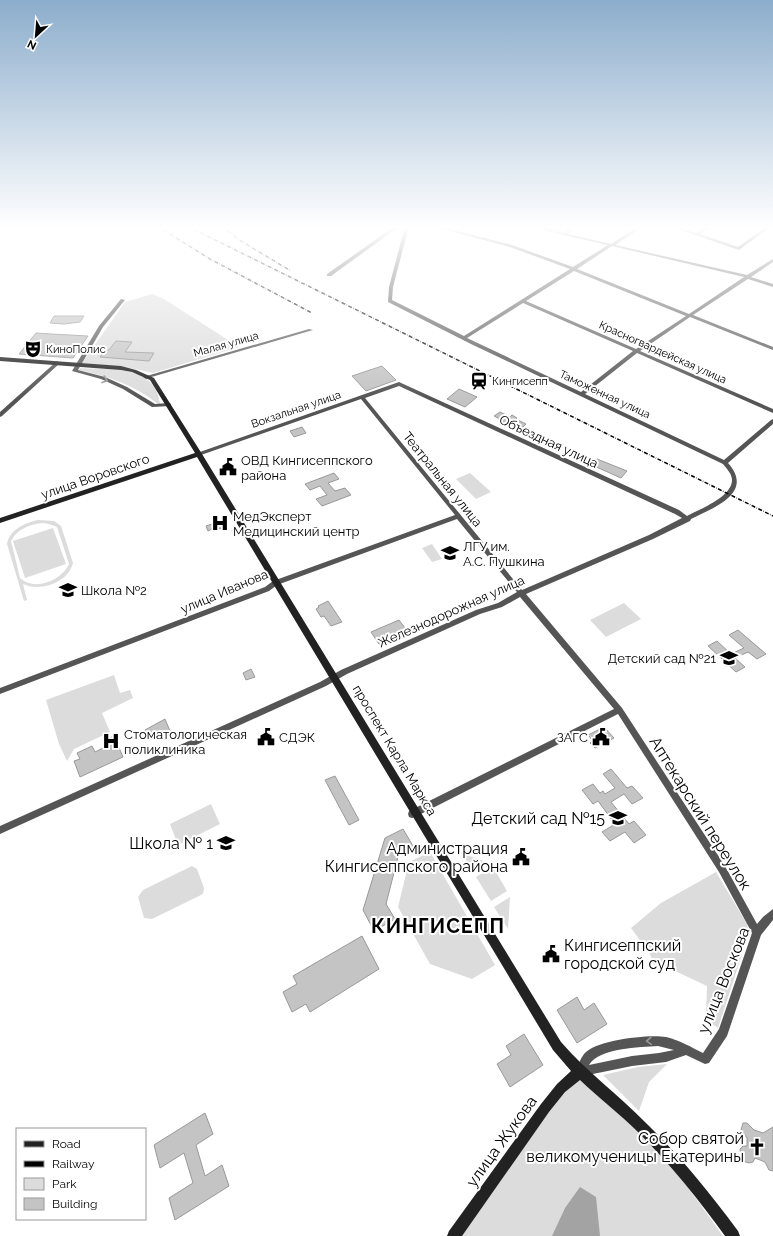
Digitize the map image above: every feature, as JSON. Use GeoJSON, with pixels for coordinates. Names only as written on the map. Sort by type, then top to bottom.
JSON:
{"type":"FeatureCollection","features":[{"type":"Feature","properties":{"kind":"main road"},"geometry":{"type":"LineString","coordinates":[[0,360],[57,363],[119,369],[147,377]]}},
{"type":"Feature","properties":{"kind":"main road","name":"проспект Карла Маркса"},"geometry":{"type":"LineString","coordinates":[[147,377],[167,405],[198,455],[285,603],[563,1054],[651,1136],[715,1211],[733,1236]]}},
{"type":"Feature","properties":{"kind":"main road","name":"улица Воровского"},"geometry":{"type":"LineString","coordinates":[[0,521],[198,455]]}},
{"type":"Feature","properties":{"kind":"main road","name":"улица Жукова"},"geometry":{"type":"LineString","coordinates":[[454,1236],[545,1108],[561,1088],[581,1071]]}},
{"type":"Feature","properties":{"kind":"street","name":"Таможенная улица"},"geometry":{"type":"LineString","coordinates":[[391,284],[390,301],[580,394],[641,421],[725,463]]}},
{"type":"Feature","properties":{"kind":"street"},"geometry":{"type":"LineString","coordinates":[[464,338],[551,284]]}},
{"type":"Feature","properties":{"kind":"street"},"geometry":{"type":"LineString","coordinates":[[611,284],[773,349]]}},
{"type":"Feature","properties":{"kind":"street"},"geometry":{"type":"LineString","coordinates":[[580,394],[636,351],[738,284]]}},
{"type":"Feature","properties":{"kind":"street"},"geometry":{"type":"LineString","coordinates":[[123,300],[101,326],[75,371],[104,378],[144,399],[154,406],[167,405]]}},
{"type":"Feature","properties":{"kind":"street","name":"Красногвардейская улица"},"geometry":{"type":"LineString","coordinates":[[523,301],[773,411]]}},
{"type":"Feature","properties":{"kind":"street","name":"Малая улица"},"geometry":{"type":"LineString","coordinates":[[147,377],[311,330]]}},
{"type":"Feature","properties":{"kind":"street"},"geometry":{"type":"LineString","coordinates":[[0,415],[57,363]]}},
{"type":"Feature","properties":{"kind":"street","name":"Вокзальная улица"},"geometry":{"type":"LineString","coordinates":[[198,455],[399,384]]}},
{"type":"Feature","properties":{"kind":"street","name":"Объездная улица"},"geometry":{"type":"LineString","coordinates":[[399,384],[677,512],[688,519]]}},
{"type":"Feature","properties":{"kind":"street","name":"Театральная улица"},"geometry":{"type":"LineString","coordinates":[[362,397],[521,593]]}},
{"type":"Feature","properties":{"kind":"street"},"geometry":{"type":"LineString","coordinates":[[725,463],[773,420]]}},
{"type":"Feature","properties":{"kind":"street","name":"Железнодорожная улица"},"geometry":{"type":"LineString","coordinates":[[0,830],[332,679],[344,672],[478,612],[500,605],[521,593],[688,519],[721,501],[731,492],[734,481],[732,471],[725,463]]}},
{"type":"Feature","properties":{"kind":"street","name":"улица Иванова"},"geometry":{"type":"LineString","coordinates":[[0,691],[267,589],[274,583],[459,516]]}},
{"type":"Feature","properties":{"kind":"street","name":"Аптекарский переулок"},"geometry":{"type":"LineString","coordinates":[[521,593],[619,710],[722,869],[757,932]]}},
{"type":"Feature","properties":{"kind":"street"},"geometry":{"type":"LineString","coordinates":[[414,814],[619,710]]}},
{"type":"Feature","properties":{"kind":"street","name":"улица Воскова"},"geometry":{"type":"LineString","coordinates":[[686,1050],[705,1059],[723,1032],[757,932],[766,920],[773,914]]}},
{"type":"Feature","properties":{"kind":"street"},"geometry":{"type":"LineString","coordinates":[[581,1071],[588,1057],[606,1048],[628,1043],[654,1041],[665,1042],[686,1050]]}},
{"type":"Feature","properties":{"kind":"street"},"geometry":{"type":"LineString","coordinates":[[581,1071],[601,1069],[635,1061],[664,1059],[677,1055],[686,1050]]}},
{"type":"Feature","properties":{"kind":"green space"},"geometry":{"type":"Polygon","coordinates":[[[152,294],[164,299],[239,347],[153,373],[130,368],[82,363],[125,302],[152,294]]]}},
{"type":"Feature","properties":{"kind":"green space"},"geometry":{"type":"Polygon","coordinates":[[[80,368],[117,370],[130,372],[141,376],[150,382],[157,391],[160,404],[130,386],[111,378],[79,370],[80,368]]]}},
{"type":"Feature","properties":{"kind":"green space"},"geometry":{"type":"Polygon","coordinates":[[[470,473],[491,492],[476,499],[456,479],[470,473]]]}},
{"type":"Feature","properties":{"kind":"green space"},"geometry":{"type":"Polygon","coordinates":[[[33,521],[54,521],[61,526],[73,563],[65,576],[52,584],[37,587],[23,584],[27,600],[24,601],[7,544],[11,534],[23,525],[33,521]],[[43,523],[24,528],[17,533],[11,541],[20,578],[26,582],[40,584],[48,582],[66,570],[69,564],[57,527],[43,523]]]}},
{"type":"Feature","properties":{"kind":"green space"},"geometry":{"type":"Polygon","coordinates":[[[53,528],[66,564],[25,578],[13,541],[53,528]]]}},
{"type":"Feature","properties":{"kind":"green space"},"geometry":{"type":"Polygon","coordinates":[[[432,544],[442,559],[432,562],[422,548],[432,544]]]}},
{"type":"Feature","properties":{"kind":"green space"},"geometry":{"type":"Polygon","coordinates":[[[624,603],[641,619],[606,637],[590,620],[624,603]]]}},
{"type":"Feature","properties":{"kind":"green space"},"geometry":{"type":"Polygon","coordinates":[[[114,675],[120,693],[130,690],[133,698],[102,713],[110,732],[74,749],[67,761],[59,744],[46,700],[114,675]]]}},
{"type":"Feature","properties":{"kind":"green space"},"geometry":{"type":"Polygon","coordinates":[[[211,804],[220,824],[178,845],[170,824],[211,804]]]}},
{"type":"Feature","properties":{"kind":"green space"},"geometry":{"type":"Polygon","coordinates":[[[430,852],[495,965],[472,979],[430,964],[398,907],[409,862],[430,852]]]}},
{"type":"Feature","properties":{"kind":"green space"},"geometry":{"type":"Polygon","coordinates":[[[461,853],[489,863],[473,872],[461,853]]]}},
{"type":"Feature","properties":{"kind":"green space"},"geometry":{"type":"Polygon","coordinates":[[[192,866],[197,869],[204,888],[203,894],[152,919],[144,918],[138,897],[143,890],[192,866]]]}},
{"type":"Feature","properties":{"kind":"green space"},"geometry":{"type":"Polygon","coordinates":[[[493,867],[507,891],[491,901],[476,877],[493,867]]]}},
{"type":"Feature","properties":{"kind":"green space"},"geometry":{"type":"Polygon","coordinates":[[[716,872],[747,924],[749,933],[718,1028],[706,1020],[707,986],[673,970],[655,968],[650,954],[631,928],[661,903],[716,872]]]}},
{"type":"Feature","properties":{"kind":"green space"},"geometry":{"type":"Polygon","coordinates":[[[510,897],[508,929],[494,907],[510,897]]]}},
{"type":"Feature","properties":{"kind":"green space"},"geometry":{"type":"Polygon","coordinates":[[[667,1064],[649,1082],[639,1111],[603,1075],[638,1067],[667,1064]]]}},
{"type":"Feature","properties":{"kind":"green space"},"geometry":{"type":"Polygon","coordinates":[[[581,1071],[651,1136],[723,1236],[453,1236],[581,1071]]]}},
{"type":"Feature","properties":{"kind":"shaded area"},"geometry":{"type":"Polygon","coordinates":[[[580,1187],[596,1197],[600,1236],[552,1236],[565,1208],[580,1187]]]}},
{"type":"Feature","properties":{"kind":"building"},"geometry":{"type":"Polygon","coordinates":[[[54,316],[84,316],[80,322],[64,324],[50,323],[54,316]]]}},
{"type":"Feature","properties":{"kind":"building"},"geometry":{"type":"Polygon","coordinates":[[[36,333],[88,336],[73,358],[19,354],[36,333]]]}},
{"type":"Feature","properties":{"kind":"building"},"geometry":{"type":"Polygon","coordinates":[[[116,341],[132,342],[125,352],[154,353],[149,361],[100,357],[105,350],[109,350],[116,341]]]}},
{"type":"Feature","properties":{"kind":"building"},"geometry":{"type":"Polygon","coordinates":[[[382,366],[396,380],[366,391],[352,376],[382,366]]]}},
{"type":"Feature","properties":{"kind":"building"},"geometry":{"type":"Polygon","coordinates":[[[459,389],[477,397],[465,407],[447,399],[459,389]]]}},
{"type":"Feature","properties":{"kind":"building","name":"Кингисепп"},"geometry":{"type":"Polygon","coordinates":[[[500,412],[510,417],[512,415],[517,418],[516,419],[526,424],[521,429],[510,424],[507,425],[502,422],[504,421],[494,416],[500,412]]]}},
{"type":"Feature","properties":{"kind":"building"},"geometry":{"type":"Polygon","coordinates":[[[302,427],[306,433],[294,437],[290,431],[302,427]]]}},
{"type":"Feature","properties":{"kind":"building"},"geometry":{"type":"Polygon","coordinates":[[[597,459],[627,471],[621,478],[592,465],[597,459]]]}},
{"type":"Feature","properties":{"kind":"building"},"geometry":{"type":"Polygon","coordinates":[[[334,473],[339,479],[328,483],[335,491],[345,488],[351,495],[322,506],[316,499],[327,495],[320,486],[310,490],[305,484],[334,473]]]}},
{"type":"Feature","properties":{"kind":"building","name":"МедЭксперт Медицинский центр"},"geometry":{"type":"Polygon","coordinates":[[[224,520],[227,526],[213,531],[212,529],[208,531],[206,526],[224,520]]]}},
{"type":"Feature","properties":{"kind":"building"},"geometry":{"type":"Polygon","coordinates":[[[328,601],[342,622],[331,626],[324,616],[321,617],[316,609],[319,607],[318,606],[328,601]]]}},
{"type":"Feature","properties":{"kind":"building"},"geometry":{"type":"Polygon","coordinates":[[[399,620],[408,632],[379,644],[371,632],[399,620]]]}},
{"type":"Feature","properties":{"kind":"building"},"geometry":{"type":"Polygon","coordinates":[[[738,630],[766,654],[757,659],[748,652],[735,658],[745,667],[736,672],[708,646],[717,641],[731,654],[744,648],[729,635],[738,630]]]}},
{"type":"Feature","properties":{"kind":"building"},"geometry":{"type":"Polygon","coordinates":[[[251,669],[255,677],[246,680],[243,673],[251,669]]]}},
{"type":"Feature","properties":{"kind":"building"},"geometry":{"type":"Polygon","coordinates":[[[165,719],[170,731],[149,740],[145,730],[165,719]]]}},
{"type":"Feature","properties":{"kind":"building","name":"ЗАГС"},"geometry":{"type":"Polygon","coordinates":[[[604,727],[614,738],[595,748],[590,743],[593,741],[588,735],[604,727]]]}},
{"type":"Feature","properties":{"kind":"building"},"geometry":{"type":"Polygon","coordinates":[[[114,736],[123,757],[80,777],[74,761],[80,759],[77,753],[92,746],[95,752],[107,746],[105,740],[114,736]]]}},
{"type":"Feature","properties":{"kind":"building"},"geometry":{"type":"Polygon","coordinates":[[[611,769],[627,788],[632,786],[643,798],[632,804],[624,794],[611,802],[629,824],[634,821],[646,835],[634,843],[625,832],[610,841],[602,832],[615,824],[598,801],[593,804],[582,790],[593,784],[600,793],[603,791],[605,794],[615,788],[603,774],[611,769]]]}},
{"type":"Feature","properties":{"kind":"building"},"geometry":{"type":"Polygon","coordinates":[[[335,776],[359,820],[349,825],[325,780],[335,776]]]}},
{"type":"Feature","properties":{"kind":"building"},"geometry":{"type":"Polygon","coordinates":[[[403,829],[413,846],[399,853],[386,904],[395,919],[374,931],[363,910],[385,838],[403,829]]]}},
{"type":"Feature","properties":{"kind":"building"},"geometry":{"type":"Polygon","coordinates":[[[362,936],[379,969],[310,1012],[306,1004],[292,1012],[283,992],[297,984],[293,976],[362,936]]]}},
{"type":"Feature","properties":{"kind":"building"},"geometry":{"type":"Polygon","coordinates":[[[577,997],[584,1010],[594,1003],[607,1024],[577,1043],[557,1010],[577,997]]]}},
{"type":"Feature","properties":{"kind":"building"},"geometry":{"type":"Polygon","coordinates":[[[524,1034],[543,1065],[510,1087],[497,1064],[511,1055],[506,1046],[524,1034]]]}},
{"type":"Feature","properties":{"kind":"building"},"geometry":{"type":"Polygon","coordinates":[[[205,1113],[213,1134],[196,1145],[205,1176],[222,1165],[229,1186],[175,1220],[169,1198],[193,1183],[184,1153],[160,1168],[154,1145],[205,1113]]]}},
{"type":"Feature","properties":{"kind":"building","name":"Собор святой великомученицы Екатерины"},"geometry":{"type":"Polygon","coordinates":[[[743,1123],[747,1123],[754,1130],[763,1133],[773,1127],[773,1171],[769,1170],[765,1162],[755,1158],[753,1162],[749,1163],[743,1161],[740,1149],[743,1146],[747,1146],[747,1138],[741,1130],[743,1123]]]}},
{"type":"Feature","properties":{"kind":"railway"},"geometry":{"type":"LineString","coordinates":[[257,284],[312,313]]}},
{"type":"Feature","properties":{"kind":"railway"},"geometry":{"type":"LineString","coordinates":[[304,284],[773,516]]}},
{"type":"Feature","properties":{"kind":"place","name":"КиноПолис"},"geometry":{"type":"Point","coordinates":[33,349]}},
{"type":"Feature","properties":{"kind":"place","name":"Кингисепп"},"geometry":{"type":"Point","coordinates":[479,381]}},
{"type":"Feature","properties":{"kind":"place","name":"ОВД Кингисеппского района"},"geometry":{"type":"Point","coordinates":[228,467]}},
{"type":"Feature","properties":{"kind":"place","name":"МедЭксперт Медицинский центр"},"geometry":{"type":"Point","coordinates":[220,523]}},
{"type":"Feature","properties":{"kind":"place","name":"ЛГУ им. А.С. Пушкина"},"geometry":{"type":"Point","coordinates":[450,553]}},
{"type":"Feature","properties":{"kind":"place","name":"Школа №2"},"geometry":{"type":"Point","coordinates":[68,590]}},
{"type":"Feature","properties":{"kind":"place","name":"Детский сад №21"},"geometry":{"type":"Point","coordinates":[729,658]}},
{"type":"Feature","properties":{"kind":"place","name":"СДЭК"},"geometry":{"type":"Point","coordinates":[266,737]}},
{"type":"Feature","properties":{"kind":"place","name":"ЗАГС"},"geometry":{"type":"Point","coordinates":[601,737]}},
{"type":"Feature","properties":{"kind":"place","name":"Стоматологическая поликлиника"},"geometry":{"type":"Point","coordinates":[111,741]}},
{"type":"Feature","properties":{"kind":"place","name":"Детский сад №15"},"geometry":{"type":"Point","coordinates":[618,818]}},
{"type":"Feature","properties":{"kind":"place","name":"Школа № 1"},"geometry":{"type":"Point","coordinates":[226,843]}},
{"type":"Feature","properties":{"kind":"place","name":"Администрация Кингисеппского района"},"geometry":{"type":"Point","coordinates":[521,857]}},
{"type":"Feature","properties":{"kind":"place","name":"Кингисеппский городской суд"},"geometry":{"type":"Point","coordinates":[551,954]}},
{"type":"Feature","properties":{"kind":"place","name":"Собор святой великомученицы Екатерины"},"geometry":{"type":"Point","coordinates":[757,1147]}},
{"type":"Feature","properties":{"kind":"district","name":"КИНГИСЕПП"},"geometry":{"type":"Point","coordinates":[438,926]}}]}
